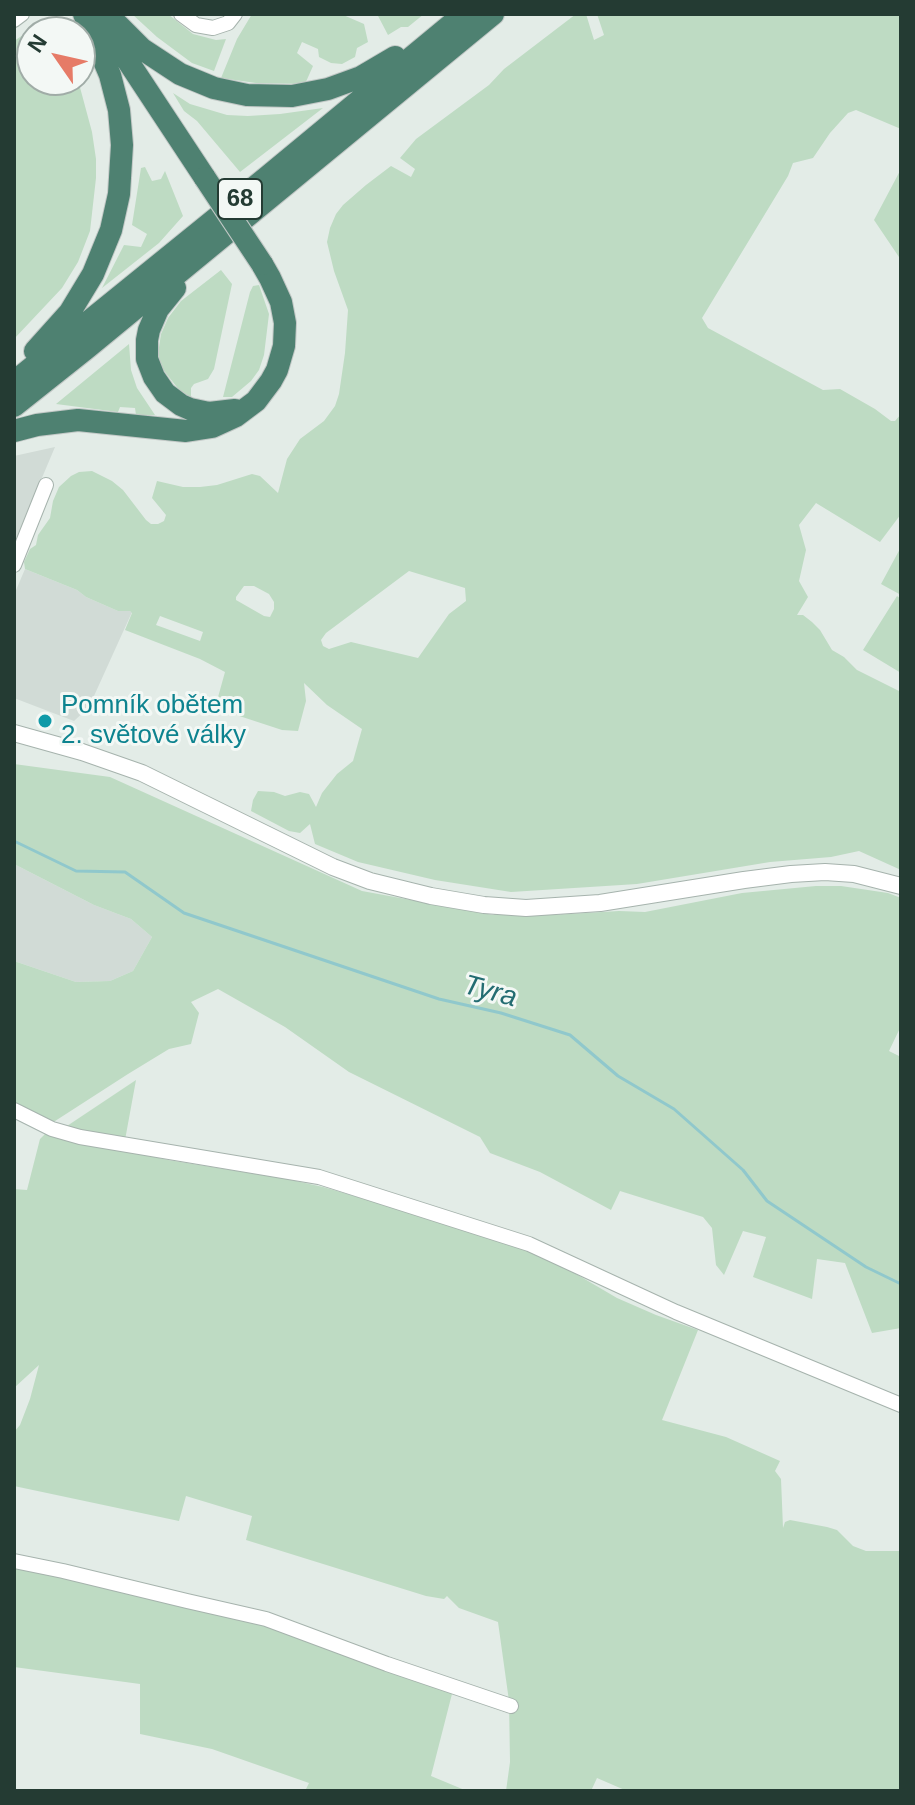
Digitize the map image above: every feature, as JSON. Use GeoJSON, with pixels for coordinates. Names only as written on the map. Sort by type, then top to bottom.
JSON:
{"type":"FeatureCollection","features":[{"type":"Feature","properties":{"kind":"highway"},"geometry":{"type":"LineString","coordinates":[[14,371],[51,335],[83,294],[103,253],[119,194],[122,145],[119,110],[110,75],[84,14]]}},
{"type":"Feature","properties":{"kind":"highway"},"geometry":{"type":"LineString","coordinates":[[14,431],[78,420],[173,430],[199,429],[224,422],[256,401],[277,370],[284,346],[281,302],[270,278],[96,14]]}},
{"type":"Feature","properties":{"kind":"highway"},"geometry":{"type":"LineString","coordinates":[[107,14],[142,49],[180,74],[232,93],[277,97],[310,93],[361,77],[391,60],[441,20],[461,14]]}},
{"type":"Feature","properties":{"kind":"highway","name":"68"},"geometry":{"type":"LineString","coordinates":[[14,382],[267,177],[461,14]]}},
{"type":"Feature","properties":{"kind":"highway","name":"68"},"geometry":{"type":"LineString","coordinates":[[14,406],[493,14]]}},
{"type":"Feature","properties":{"kind":"highway"},"geometry":{"type":"LineString","coordinates":[[228,232],[210,257],[182,280],[158,309],[149,330],[147,359],[165,393],[190,409],[209,413],[228,412],[256,401]]}},
{"type":"Feature","properties":{"kind":"street"},"geometry":{"type":"LineString","coordinates":[[14,20],[22,14]]}},
{"type":"Feature","properties":{"kind":"street"},"geometry":{"type":"LineString","coordinates":[[181,14],[196,25],[213,28],[228,23],[235,14]]}},
{"type":"Feature","properties":{"kind":"street"},"geometry":{"type":"LineString","coordinates":[[14,565],[46,485]]}},
{"type":"Feature","properties":{"kind":"street"},"geometry":{"type":"LineString","coordinates":[[14,733],[142,773],[333,867],[370,881],[431,896],[526,908],[600,903],[744,880],[825,872],[854,874],[901,886]]}},
{"type":"Feature","properties":{"kind":"street"},"geometry":{"type":"LineString","coordinates":[[14,1110],[52,1129],[80,1137],[319,1177],[529,1244],[676,1312],[901,1405]]}},
{"type":"Feature","properties":{"kind":"street"},"geometry":{"type":"LineString","coordinates":[[14,1561],[266,1619],[511,1706]]}},
{"type":"Feature","properties":{"kind":"shaded area"},"geometry":{"type":"Polygon","coordinates":[[[55,447],[14,544],[14,456],[55,447]]]}},
{"type":"Feature","properties":{"kind":"shaded area"},"geometry":{"type":"Polygon","coordinates":[[[25,569],[118,611],[132,612],[89,707],[74,721],[14,698],[14,595],[25,569]]]}},
{"type":"Feature","properties":{"kind":"shaded area"},"geometry":{"type":"Polygon","coordinates":[[[14,864],[94,905],[131,919],[152,937],[133,971],[110,981],[76,982],[14,961],[14,864]]]}},
{"type":"Feature","properties":{"kind":"green space"},"geometry":{"type":"Polygon","coordinates":[[[132,14],[168,14],[193,34],[216,40],[226,39],[214,71],[192,63],[132,14]]]}},
{"type":"Feature","properties":{"kind":"green space"},"geometry":{"type":"Polygon","coordinates":[[[252,14],[341,14],[364,24],[368,42],[357,48],[355,57],[342,64],[319,57],[318,49],[302,42],[297,53],[313,66],[305,84],[256,83],[221,78],[237,39],[252,14]]]}},
{"type":"Feature","properties":{"kind":"green space"},"geometry":{"type":"Polygon","coordinates":[[[377,14],[424,14],[408,27],[401,27],[388,35],[377,14]]]}},
{"type":"Feature","properties":{"kind":"green space"},"geometry":{"type":"Polygon","coordinates":[[[576,14],[586,14],[594,40],[604,35],[597,14],[901,14],[901,129],[856,110],[848,113],[830,133],[813,158],[793,163],[702,318],[708,328],[823,390],[840,389],[891,421],[901,414],[901,514],[880,542],[816,503],[799,525],[806,550],[799,581],[808,597],[797,615],[803,615],[812,622],[832,650],[857,670],[901,692],[901,870],[859,851],[637,884],[511,892],[435,880],[358,862],[315,844],[310,824],[300,833],[289,831],[251,811],[258,791],[285,796],[300,792],[309,794],[316,807],[322,793],[337,774],[353,761],[362,729],[327,705],[304,683],[306,701],[298,731],[282,730],[215,708],[225,672],[125,630],[132,613],[130,611],[118,611],[25,569],[24,562],[50,518],[59,487],[79,472],[92,471],[112,481],[151,524],[164,521],[166,515],[152,498],[157,481],[200,487],[252,474],[260,476],[278,493],[287,459],[300,439],[324,421],[339,394],[348,310],[327,242],[336,214],[391,166],[411,177],[415,169],[400,158],[416,139],[489,85],[504,69],[576,14]],[[409,571],[326,633],[321,640],[323,646],[329,649],[351,642],[418,658],[449,614],[466,601],[465,588],[409,571]],[[244,586],[236,600],[270,617],[274,602],[269,594],[254,586],[244,586]],[[160,616],[156,625],[200,641],[203,632],[160,616]]]}},
{"type":"Feature","properties":{"kind":"green space"},"geometry":{"type":"Polygon","coordinates":[[[16,40],[16,96],[82,96],[92,132],[96,178],[90,231],[78,262],[62,288],[14,339],[16,40]]]}},
{"type":"Feature","properties":{"kind":"green space"},"geometry":{"type":"Polygon","coordinates":[[[173,93],[190,104],[227,115],[280,114],[323,108],[240,172],[197,121],[184,111],[173,93]]]}},
{"type":"Feature","properties":{"kind":"green space"},"geometry":{"type":"Polygon","coordinates":[[[145,167],[152,181],[161,179],[165,171],[183,216],[159,243],[102,288],[124,245],[141,247],[147,234],[132,225],[141,168],[145,167]]]}},
{"type":"Feature","properties":{"kind":"green space"},"geometry":{"type":"Polygon","coordinates":[[[901,169],[901,260],[874,220],[901,169]]]}},
{"type":"Feature","properties":{"kind":"green space"},"geometry":{"type":"Polygon","coordinates":[[[221,270],[232,284],[214,369],[208,379],[194,384],[191,399],[180,391],[161,367],[158,354],[161,334],[181,301],[221,270]]]}},
{"type":"Feature","properties":{"kind":"green space"},"geometry":{"type":"Polygon","coordinates":[[[259,285],[269,314],[264,355],[251,381],[232,397],[223,397],[250,292],[253,286],[259,285]]]}},
{"type":"Feature","properties":{"kind":"green space"},"geometry":{"type":"Polygon","coordinates":[[[129,344],[131,370],[137,388],[155,415],[136,415],[135,408],[120,407],[118,412],[56,404],[129,344]]]}},
{"type":"Feature","properties":{"kind":"green space"},"geometry":{"type":"Polygon","coordinates":[[[901,547],[901,595],[881,584],[901,547]]]}},
{"type":"Feature","properties":{"kind":"green space"},"geometry":{"type":"Polygon","coordinates":[[[897,596],[901,599],[901,673],[863,650],[897,596]]]}},
{"type":"Feature","properties":{"kind":"green space"},"geometry":{"type":"Polygon","coordinates":[[[14,764],[110,777],[362,891],[493,915],[645,912],[742,893],[816,886],[841,886],[901,898],[901,1026],[889,1051],[901,1057],[901,1328],[872,1333],[845,1263],[817,1259],[812,1299],[753,1277],[766,1237],[743,1231],[724,1275],[716,1265],[712,1228],[703,1217],[620,1191],[611,1210],[540,1172],[490,1153],[480,1137],[349,1072],[285,1027],[218,989],[191,1002],[199,1013],[191,1044],[169,1049],[52,1123],[14,1106],[14,961],[76,982],[110,981],[133,971],[152,937],[131,919],[94,905],[14,864],[14,764]]]}},
{"type":"Feature","properties":{"kind":"green space"},"geometry":{"type":"Polygon","coordinates":[[[136,1080],[125,1140],[72,1130],[67,1126],[136,1080]]]}},
{"type":"Feature","properties":{"kind":"green space"},"geometry":{"type":"Polygon","coordinates":[[[46,1133],[168,1160],[323,1187],[441,1221],[542,1254],[617,1298],[698,1330],[662,1420],[726,1437],[780,1461],[775,1471],[781,1479],[783,1528],[785,1522],[790,1520],[827,1527],[837,1530],[853,1546],[866,1551],[901,1551],[901,1791],[627,1791],[597,1778],[591,1791],[506,1791],[510,1762],[509,1701],[498,1622],[459,1608],[447,1596],[444,1599],[426,1596],[246,1540],[252,1516],[186,1496],[179,1521],[14,1486],[14,1432],[30,1399],[39,1365],[14,1388],[14,1189],[27,1190],[40,1139],[46,1133]]]}},
{"type":"Feature","properties":{"kind":"green space"},"geometry":{"type":"Polygon","coordinates":[[[14,1567],[240,1617],[453,1690],[431,1776],[467,1791],[305,1791],[309,1783],[212,1749],[140,1734],[140,1684],[14,1667],[14,1567]]]}},
{"type":"Feature","properties":{"kind":"waterway","name":"Tyra"},"geometry":{"type":"LineString","coordinates":[[14,841],[76,871],[125,872],[184,913],[439,999],[501,1013],[570,1035],[618,1076],[674,1109],[743,1170],[767,1201],[866,1267],[901,1284]]}},
{"type":"Feature","properties":{"kind":"place","name":"Pomník obětem 2. světové války"},"geometry":{"type":"Point","coordinates":[45,721]}}]}
